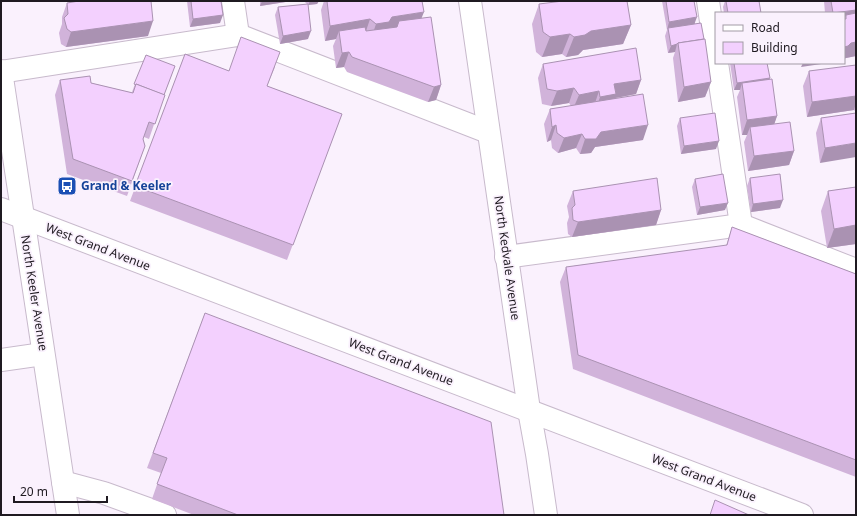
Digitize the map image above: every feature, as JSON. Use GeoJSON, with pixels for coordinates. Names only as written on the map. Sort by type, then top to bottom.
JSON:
{"type":"FeatureCollection","features":[{"type":"Feature","properties":{"kind":"street"},"geometry":{"type":"LineString","coordinates":[[233,1],[238,35]]}},
{"type":"Feature","properties":{"kind":"street","name":"North Kedvale Avenue"},"geometry":{"type":"LineString","coordinates":[[470,1],[506,257],[546,515]]}},
{"type":"Feature","properties":{"kind":"street"},"geometry":{"type":"LineString","coordinates":[[708,1],[715,49]]}},
{"type":"Feature","properties":{"kind":"street"},"geometry":{"type":"LineString","coordinates":[[1,72],[238,35],[488,132]]}},
{"type":"Feature","properties":{"kind":"street"},"geometry":{"type":"LineString","coordinates":[[717,64],[741,225]]}},
{"type":"Feature","properties":{"kind":"street","name":"North Keeler Avenue"},"geometry":{"type":"LineString","coordinates":[[1,72],[68,515]]}},
{"type":"Feature","properties":{"kind":"street","name":"West Grand Avenue"},"geometry":{"type":"LineString","coordinates":[[1,209],[802,515]]}},
{"type":"Feature","properties":{"kind":"street"},"geometry":{"type":"LineString","coordinates":[[506,257],[741,225],[856,270]]}},
{"type":"Feature","properties":{"kind":"street"},"geometry":{"type":"LineString","coordinates":[[1,360],[43,354]]}},
{"type":"Feature","properties":{"kind":"street"},"geometry":{"type":"LineString","coordinates":[[63,482],[104,493],[164,515]]}},
{"type":"Feature","properties":{"kind":"building"},"geometry":{"type":"Polygon","coordinates":[[[79,1],[151,1],[153,21],[71,32],[67,29],[64,18],[68,14],[67,3],[79,1]]]}},
{"type":"Feature","properties":{"kind":"building"},"geometry":{"type":"Polygon","coordinates":[[[191,1],[221,1],[223,15],[193,19],[191,1]]]}},
{"type":"Feature","properties":{"kind":"building"},"geometry":{"type":"Polygon","coordinates":[[[327,1],[422,1],[424,12],[392,17],[389,22],[376,24],[370,19],[330,26],[327,1]]]}},
{"type":"Feature","properties":{"kind":"building"},"geometry":{"type":"Polygon","coordinates":[[[563,1],[627,1],[631,25],[591,31],[585,35],[574,37],[570,34],[550,37],[543,32],[539,4],[563,1]]]}},
{"type":"Feature","properties":{"kind":"building"},"geometry":{"type":"Polygon","coordinates":[[[666,1],[694,1],[697,17],[669,22],[666,1]]]}},
{"type":"Feature","properties":{"kind":"building"},"geometry":{"type":"Polygon","coordinates":[[[726,1],[759,1],[761,12],[728,12],[726,1]]]}},
{"type":"Feature","properties":{"kind":"building"},"geometry":{"type":"Polygon","coordinates":[[[831,1],[856,1],[856,10],[833,12],[831,1]]]}},
{"type":"Feature","properties":{"kind":"building"},"geometry":{"type":"Polygon","coordinates":[[[308,4],[311,31],[283,36],[278,7],[308,4]]]}},
{"type":"Feature","properties":{"kind":"building"},"geometry":{"type":"Polygon","coordinates":[[[856,13],[856,42],[845,47],[845,19],[846,15],[856,13]]]}},
{"type":"Feature","properties":{"kind":"building"},"geometry":{"type":"Polygon","coordinates":[[[431,17],[441,85],[434,87],[352,57],[349,52],[342,53],[339,31],[365,27],[366,31],[397,27],[399,21],[431,17]]]}},
{"type":"Feature","properties":{"kind":"building"},"geometry":{"type":"Polygon","coordinates":[[[701,23],[704,39],[678,43],[671,46],[668,28],[701,23]]]}},
{"type":"Feature","properties":{"kind":"building"},"geometry":{"type":"Polygon","coordinates":[[[241,37],[280,52],[267,86],[342,114],[293,245],[135,186],[185,54],[229,71],[241,37]]]}},
{"type":"Feature","properties":{"kind":"building"},"geometry":{"type":"Polygon","coordinates":[[[705,39],[711,82],[684,87],[678,43],[705,39]]]}},
{"type":"Feature","properties":{"kind":"building"},"geometry":{"type":"Polygon","coordinates":[[[636,48],[641,80],[614,84],[616,94],[600,97],[599,91],[579,95],[574,88],[557,91],[547,89],[543,64],[636,48]]]}},
{"type":"Feature","properties":{"kind":"building"},"geometry":{"type":"Polygon","coordinates":[[[146,55],[175,66],[164,95],[134,84],[146,55]]]}},
{"type":"Feature","properties":{"kind":"building"},"geometry":{"type":"Polygon","coordinates":[[[734,64],[767,64],[770,78],[737,83],[734,64]]]}},
{"type":"Feature","properties":{"kind":"building"},"geometry":{"type":"Polygon","coordinates":[[[856,65],[856,96],[812,102],[809,71],[856,65]]]}},
{"type":"Feature","properties":{"kind":"building"},"geometry":{"type":"Polygon","coordinates":[[[90,76],[91,83],[133,93],[136,84],[165,95],[155,124],[149,122],[143,139],[145,146],[132,181],[73,159],[60,80],[90,76]]]}},
{"type":"Feature","properties":{"kind":"building"},"geometry":{"type":"Polygon","coordinates":[[[772,79],[777,116],[747,120],[742,83],[772,79]]]}},
{"type":"Feature","properties":{"kind":"building"},"geometry":{"type":"Polygon","coordinates":[[[643,94],[648,125],[601,132],[596,139],[585,139],[582,134],[564,138],[557,133],[556,125],[552,127],[550,109],[643,94]]]}},
{"type":"Feature","properties":{"kind":"building"},"geometry":{"type":"Polygon","coordinates":[[[715,113],[719,141],[684,146],[680,118],[715,113]]]}},
{"type":"Feature","properties":{"kind":"building"},"geometry":{"type":"Polygon","coordinates":[[[856,113],[856,143],[825,148],[821,118],[856,113]]]}},
{"type":"Feature","properties":{"kind":"building"},"geometry":{"type":"Polygon","coordinates":[[[790,122],[794,151],[754,156],[750,127],[790,122]]]}},
{"type":"Feature","properties":{"kind":"building"},"geometry":{"type":"Polygon","coordinates":[[[723,174],[728,203],[700,207],[695,179],[723,174]]]}},
{"type":"Feature","properties":{"kind":"building"},"geometry":{"type":"Polygon","coordinates":[[[780,174],[783,200],[753,204],[750,178],[780,174]]]}},
{"type":"Feature","properties":{"kind":"building"},"geometry":{"type":"Polygon","coordinates":[[[657,178],[661,210],[578,222],[573,220],[572,208],[575,205],[573,191],[657,178]]]}},
{"type":"Feature","properties":{"kind":"building"},"geometry":{"type":"Polygon","coordinates":[[[856,187],[856,225],[834,229],[828,191],[856,187]]]}},
{"type":"Feature","properties":{"kind":"building"},"geometry":{"type":"Polygon","coordinates":[[[732,227],[856,274],[856,460],[578,355],[566,267],[727,245],[732,227]]]}},
{"type":"Feature","properties":{"kind":"building"},"geometry":{"type":"Polygon","coordinates":[[[205,313],[491,422],[504,515],[238,515],[157,484],[167,458],[153,453],[205,313]]]}},
{"type":"Feature","properties":{"kind":"building"},"geometry":{"type":"Polygon","coordinates":[[[715,500],[749,515],[710,515],[715,500]]]}},
{"type":"Feature","properties":{"kind":"place","name":"Grand & Keeler"},"geometry":{"type":"Point","coordinates":[67,186]}}]}
